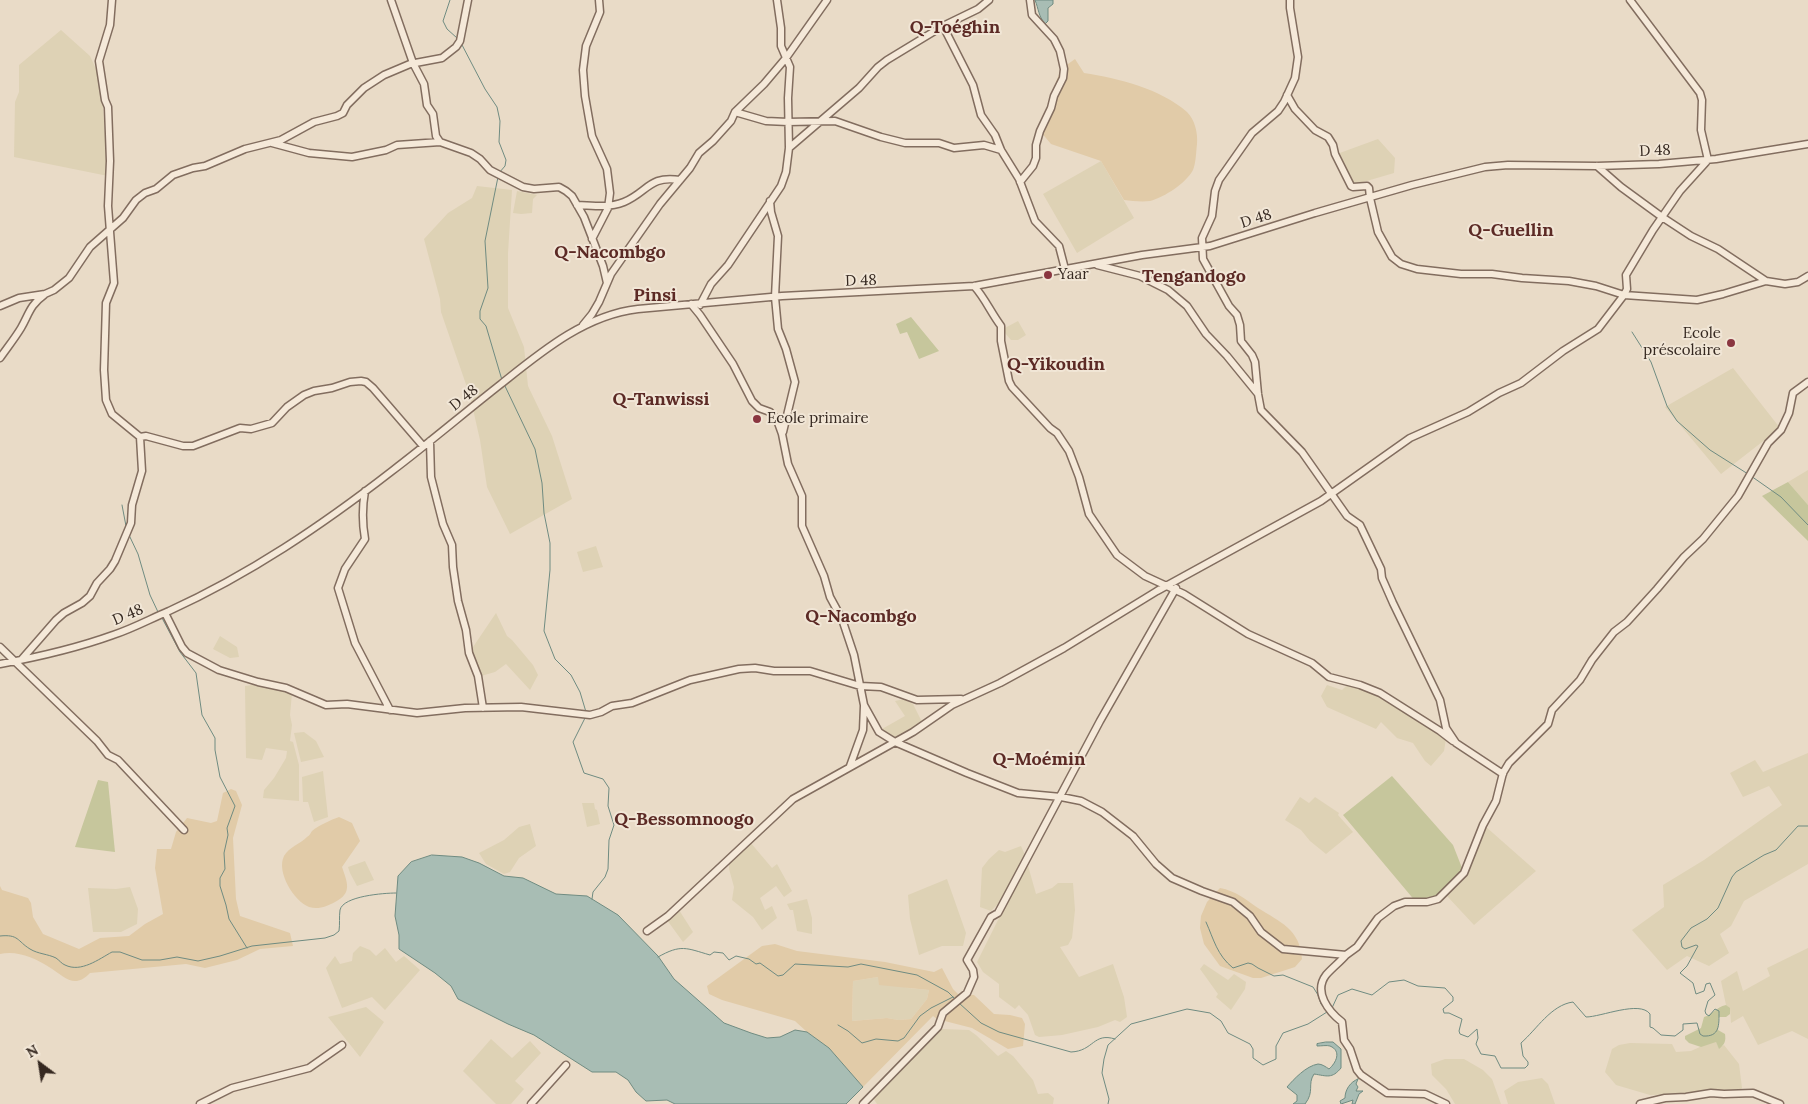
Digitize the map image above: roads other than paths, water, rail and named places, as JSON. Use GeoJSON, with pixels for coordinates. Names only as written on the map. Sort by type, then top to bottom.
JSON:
{"type":"FeatureCollection","features":[{"type":"Feature","properties":{"kind":"street"},"geometry":{"type":"LineString","coordinates":[[19,660],[56,620],[90,596],[97,583],[110,569],[132,523],[132,505],[142,471],[140,437],[112,414],[106,400],[104,370],[106,302],[114,283],[108,206],[110,161],[108,107],[105,100],[99,61],[110,24],[112,0]]}},
{"type":"Feature","properties":{"kind":"street"},"geometry":{"type":"LineString","coordinates":[[391,0],[413,63],[424,84],[426,105],[433,114],[436,136],[440,142]]}},
{"type":"Feature","properties":{"kind":"street"},"geometry":{"type":"LineString","coordinates":[[0,358],[21,327],[28,311],[37,300],[69,278],[90,247],[111,230],[123,218],[136,200],[145,193],[156,189],[173,175],[205,166],[245,149],[281,140],[314,122],[338,116],[343,113],[347,105],[364,88],[384,75],[413,63],[442,58],[456,47],[460,41],[468,0]]}},
{"type":"Feature","properties":{"kind":"street"},"geometry":{"type":"LineString","coordinates":[[592,239],[609,206],[610,179],[603,158],[592,136],[585,96],[583,70],[586,46],[600,12],[599,0]]}},
{"type":"Feature","properties":{"kind":"street"},"geometry":{"type":"LineString","coordinates":[[700,315],[700,303],[712,284],[728,265],[783,181],[790,148],[788,122],[790,67],[781,46],[781,28],[777,0]]}},
{"type":"Feature","properties":{"kind":"street"},"geometry":{"type":"LineString","coordinates":[[580,328],[592,314],[612,274],[640,232],[699,153],[713,142],[731,121],[735,112],[764,84],[786,58],[827,0]]}},
{"type":"Feature","properties":{"kind":"street"},"geometry":{"type":"LineString","coordinates":[[790,148],[887,60],[943,26],[978,9],[989,0]]}},
{"type":"Feature","properties":{"kind":"street"},"geometry":{"type":"LineString","coordinates":[[1020,182],[1036,158],[1036,145],[1040,131],[1063,78],[1064,69],[1060,51],[1054,39],[1032,15],[1030,0]]}},
{"type":"Feature","properties":{"kind":"street"},"geometry":{"type":"LineString","coordinates":[[1290,0],[1298,57],[1295,78],[1278,111],[1252,133],[1219,180],[1215,191],[1212,216],[1202,238],[1203,259],[1236,315],[1240,325],[1241,341],[1255,362],[1261,410],[1302,452],[1331,494],[1338,500],[1347,516],[1360,525],[1381,569],[1382,578],[1393,603],[1440,700],[1446,728],[1456,743]]}},
{"type":"Feature","properties":{"kind":"street"},"geometry":{"type":"LineString","coordinates":[[647,931],[668,916],[793,799],[913,732],[952,705],[1064,648],[1166,586],[1291,518],[1331,494],[1410,438],[1468,412],[1520,383],[1563,351],[1598,329],[1624,296],[1627,288],[1626,275],[1662,217],[1680,191],[1708,160],[1701,130],[1702,100],[1700,93],[1630,0]]}},
{"type":"Feature","properties":{"kind":"street"},"geometry":{"type":"LineString","coordinates":[[943,26],[973,85],[981,115],[995,135],[1001,150],[1020,182],[1035,221],[1059,246],[1064,269]]}},
{"type":"Feature","properties":{"kind":"street"},"geometry":{"type":"LineString","coordinates":[[1287,95],[1295,109],[1315,130],[1328,137],[1350,186],[1366,186],[1370,190],[1378,232],[1392,257],[1401,264],[1417,270],[1569,281],[1596,286],[1624,296],[1697,300],[1766,281]]}},
{"type":"Feature","properties":{"kind":"street"},"geometry":{"type":"LineString","coordinates":[[735,112],[766,121],[835,122],[905,143],[939,143],[954,148],[984,145],[1001,150]]}},
{"type":"Feature","properties":{"kind":"street"},"geometry":{"type":"LineString","coordinates":[[272,143],[309,152],[352,157],[386,150],[397,145],[440,142],[471,153],[480,159],[490,170],[523,187],[534,189],[559,187],[572,196],[584,217],[603,266],[607,283]]}},
{"type":"Feature","properties":{"kind":"street","name":"D 48"},"geometry":{"type":"LineString","coordinates":[[0,664],[112,636],[223,585],[275,555],[365,491],[522,367],[562,338],[616,312],[775,297],[974,286],[1142,254],[1202,248],[1298,218],[1485,167],[1508,165],[1597,166],[1659,164],[1708,160],[1808,144]]}},
{"type":"Feature","properties":{"kind":"street"},"geometry":{"type":"LineString","coordinates":[[1597,166],[1621,187],[1662,217],[1691,236],[1718,249],[1766,281],[1785,284],[1798,282],[1808,276]]}},
{"type":"Feature","properties":{"kind":"street"},"geometry":{"type":"LineString","coordinates":[[577,205],[609,206],[624,202],[658,180],[666,178],[680,180]]}},
{"type":"Feature","properties":{"kind":"street"},"geometry":{"type":"LineString","coordinates":[[770,201],[778,236],[775,297],[778,329],[786,349],[795,382],[782,434]]}},
{"type":"Feature","properties":{"kind":"street"},"geometry":{"type":"LineString","coordinates":[[1093,264],[1140,276],[1168,290],[1187,306],[1206,334],[1258,394]]}},
{"type":"Feature","properties":{"kind":"street"},"geometry":{"type":"LineString","coordinates":[[974,286],[995,319],[1002,326],[1001,341],[1009,381],[1012,387],[1043,421],[1057,433],[1069,451],[1089,514],[1117,556],[1145,576],[1175,590],[1248,634],[1312,663],[1329,677],[1360,685],[1380,693],[1503,774]]}},
{"type":"Feature","properties":{"kind":"street"},"geometry":{"type":"LineString","coordinates":[[0,306],[19,298],[45,294]]}},
{"type":"Feature","properties":{"kind":"street"},"geometry":{"type":"LineString","coordinates":[[690,304],[700,315],[732,364],[752,401],[760,408],[770,412],[777,420],[788,464],[802,496],[802,526],[824,576],[830,597],[842,619],[854,655],[864,705],[878,732],[895,742],[1018,793],[1061,796],[1081,801],[1102,812],[1133,836],[1156,864],[1172,878],[1233,902],[1250,916],[1261,932],[1283,949],[1346,955]]}},
{"type":"Feature","properties":{"kind":"street"},"geometry":{"type":"LineString","coordinates":[[140,437],[146,436],[183,446],[193,446],[240,428],[251,429],[272,423],[287,406],[314,391],[360,381],[366,382],[373,388],[423,446]]}},
{"type":"Feature","properties":{"kind":"street"},"geometry":{"type":"LineString","coordinates":[[1446,1104],[1425,1094],[1387,1093],[1358,1070],[1350,1049],[1344,1040],[1342,1022],[1329,1010],[1324,1000],[1322,991],[1325,976],[1357,947],[1378,918],[1394,906],[1405,902],[1427,902],[1438,899],[1464,873],[1483,825],[1496,801],[1503,774],[1509,763],[1548,724],[1552,710],[1580,680],[1592,660],[1614,632],[1627,622],[1684,557],[1703,539],[1738,496],[1768,442],[1781,430],[1791,406],[1793,393],[1808,382]]}},
{"type":"Feature","properties":{"kind":"street"},"geometry":{"type":"LineString","coordinates":[[430,441],[431,477],[443,524],[452,545],[458,601],[466,630],[469,653],[478,676],[483,708]]}},
{"type":"Feature","properties":{"kind":"street"},"geometry":{"type":"LineString","coordinates":[[365,491],[361,520],[365,539],[345,569],[338,588],[355,643],[390,710]]}},
{"type":"Feature","properties":{"kind":"street"},"geometry":{"type":"LineString","coordinates":[[863,1104],[938,1027],[943,1013],[967,993],[974,977],[973,970],[967,960],[991,917],[998,913],[1100,721],[1182,577]]}},
{"type":"Feature","properties":{"kind":"street"},"geometry":{"type":"LineString","coordinates":[[164,613],[187,653],[219,670],[286,688],[326,705],[347,704],[417,713],[521,707],[590,714],[600,712],[612,706],[632,703],[690,680],[739,669],[810,671],[860,686],[881,687],[917,700],[965,699]]}},
{"type":"Feature","properties":{"kind":"street"},"geometry":{"type":"LineString","coordinates":[[0,647],[19,660],[97,741],[108,755],[118,760],[184,830]]}},
{"type":"Feature","properties":{"kind":"street"},"geometry":{"type":"LineString","coordinates":[[850,766],[862,730],[864,705]]}},
{"type":"Feature","properties":{"kind":"street"},"geometry":{"type":"LineString","coordinates":[[202,1103],[232,1088],[309,1068],[342,1045]]}},
{"type":"Feature","properties":{"kind":"street"},"geometry":{"type":"LineString","coordinates":[[531,1104],[566,1064]]}},
{"type":"Feature","properties":{"kind":"street"},"geometry":{"type":"LineString","coordinates":[[1640,1104],[1665,1098],[1711,1093],[1753,1094],[1780,1104]]}},
{"type":"Feature","properties":{"kind":"waterway"},"geometry":{"type":"LineString","coordinates":[[450,0],[443,21],[447,29],[457,38]]}},
{"type":"Feature","properties":{"kind":"waterway"},"geometry":{"type":"LineString","coordinates":[[461,43],[485,89],[497,107],[500,121],[499,142],[506,160],[505,166],[499,173]]}},
{"type":"Feature","properties":{"kind":"waterway"},"geometry":{"type":"LineString","coordinates":[[498,177],[485,241],[488,288],[480,311],[480,319],[486,326],[502,380]]}},
{"type":"Feature","properties":{"kind":"waterway"},"geometry":{"type":"LineString","coordinates":[[1632,332],[1651,362],[1667,406],[1677,421],[1710,450],[1748,474]]}},
{"type":"Feature","properties":{"kind":"waterway"},"geometry":{"type":"LineString","coordinates":[[504,384],[535,449],[542,483],[544,513],[550,543],[550,570],[544,631],[555,659],[571,675],[580,692],[586,712]]}},
{"type":"Feature","properties":{"kind":"waterway"},"geometry":{"type":"LineString","coordinates":[[1751,476],[1781,497],[1808,525]]}},
{"type":"Feature","properties":{"kind":"waterway"},"geometry":{"type":"LineString","coordinates":[[122,505],[126,526]]}},
{"type":"Feature","properties":{"kind":"waterway"},"geometry":{"type":"LineString","coordinates":[[129,535],[138,554],[150,595],[158,612]]}},
{"type":"Feature","properties":{"kind":"waterway"},"geometry":{"type":"LineString","coordinates":[[162,618],[180,652],[196,673],[202,715],[215,738],[215,750],[220,777],[235,806],[227,828],[228,835],[224,853],[225,869],[220,878],[220,886],[229,919],[247,948]]}},
{"type":"Feature","properties":{"kind":"waterway"},"geometry":{"type":"LineString","coordinates":[[585,718],[573,742],[584,773],[603,779],[609,788],[608,806],[614,825],[609,840],[608,869],[605,877],[593,892],[592,899]]}},
{"type":"Feature","properties":{"kind":"waterway"},"geometry":{"type":"LineString","coordinates":[[1332,1008],[1338,995],[1352,989],[1372,995],[1389,982],[1404,980],[1418,986],[1445,988],[1453,997],[1453,1001],[1443,1009],[1444,1013],[1449,1013],[1462,1019],[1460,1034],[1468,1037],[1477,1029],[1478,1038],[1476,1044],[1481,1054],[1495,1056],[1501,1068],[1525,1068],[1528,1062],[1523,1056],[1521,1043],[1551,1013],[1565,1004],[1573,1002],[1586,1017],[1620,1010],[1645,1010],[1650,1014],[1650,1027],[1661,1035],[1675,1036],[1683,1030],[1683,1024],[1697,1023],[1700,1034],[1709,1036],[1716,1032],[1719,1011],[1715,1009],[1709,1016],[1705,1011],[1708,1001],[1715,995],[1710,983],[1706,984],[1704,991],[1696,994],[1693,983],[1680,973],[1687,966],[1698,946],[1685,949],[1682,947],[1681,941],[1691,928],[1707,919],[1718,908],[1736,872],[1776,850],[1798,826],[1808,826]]}},
{"type":"Feature","properties":{"kind":"waterway"},"geometry":{"type":"LineString","coordinates":[[0,936],[14,937],[33,951],[56,958],[71,967],[90,964],[112,952],[120,952],[142,960],[160,960],[177,957],[198,961],[252,946],[325,938],[334,935],[339,931],[340,910],[348,901],[365,896],[396,893]]}},
{"type":"Feature","properties":{"kind":"waterway"},"geometry":{"type":"LineString","coordinates":[[1206,922],[1223,958],[1233,968],[1248,963],[1274,976],[1283,975],[1313,987],[1321,1004],[1327,1011]]}},
{"type":"Feature","properties":{"kind":"waterway"},"geometry":{"type":"LineString","coordinates":[[658,957],[672,950],[684,948],[710,955],[714,952],[723,953],[729,960],[736,956],[749,959],[756,964],[760,963],[778,976],[783,975],[795,964],[848,967],[861,964],[917,975],[948,992],[955,999]]}},
{"type":"Feature","properties":{"kind":"waterway"},"geometry":{"type":"LineString","coordinates":[[838,1025],[862,1043],[876,1039],[898,1041],[904,1038],[920,1016],[953,997]]}},
{"type":"Feature","properties":{"kind":"waterway"},"geometry":{"type":"LineString","coordinates":[[959,1003],[981,1023],[999,1032],[1071,1052],[1084,1049],[1102,1038],[1115,1039]]}},
{"type":"Feature","properties":{"kind":"waterway"},"geometry":{"type":"LineString","coordinates":[[1108,1104],[1109,1099],[1102,1073],[1108,1045],[1131,1024],[1187,1009],[1210,1013],[1221,1021],[1228,1033],[1250,1044],[1253,1049],[1253,1058],[1263,1065],[1276,1059],[1276,1046],[1283,1033],[1308,1024],[1327,1012]]}},
{"type":"Feature","properties":{"kind":"place","name":"Yaar"},"geometry":{"type":"Point","coordinates":[1048,275]}},
{"type":"Feature","properties":{"kind":"place","name":"Ecole préscolaire"},"geometry":{"type":"Point","coordinates":[1731,343]}},
{"type":"Feature","properties":{"kind":"place","name":"Ecole primaire"},"geometry":{"type":"Point","coordinates":[757,419]}},
{"type":"Feature","properties":{"kind":"district","name":"Q-Toéghin"},"geometry":{"type":"Point","coordinates":[955,28]}},
{"type":"Feature","properties":{"kind":"district","name":"Q-Guellin"},"geometry":{"type":"Point","coordinates":[1511,231]}},
{"type":"Feature","properties":{"kind":"district","name":"Q-Nacombgo"},"geometry":{"type":"Point","coordinates":[610,253]}},
{"type":"Feature","properties":{"kind":"district","name":"Tengandogo"},"geometry":{"type":"Point","coordinates":[1194,277]}},
{"type":"Feature","properties":{"kind":"district","name":"Pinsi"},"geometry":{"type":"Point","coordinates":[655,296]}},
{"type":"Feature","properties":{"kind":"district","name":"Q-Yikoudin"},"geometry":{"type":"Point","coordinates":[1056,365]}},
{"type":"Feature","properties":{"kind":"district","name":"Q-Tanwissi"},"geometry":{"type":"Point","coordinates":[661,400]}},
{"type":"Feature","properties":{"kind":"district","name":"Q-Nacombgo"},"geometry":{"type":"Point","coordinates":[861,617]}},
{"type":"Feature","properties":{"kind":"district","name":"Q-Moémin"},"geometry":{"type":"Point","coordinates":[1039,760]}},
{"type":"Feature","properties":{"kind":"district","name":"Q-Bessomnoogo"},"geometry":{"type":"Point","coordinates":[684,820]}}]}
